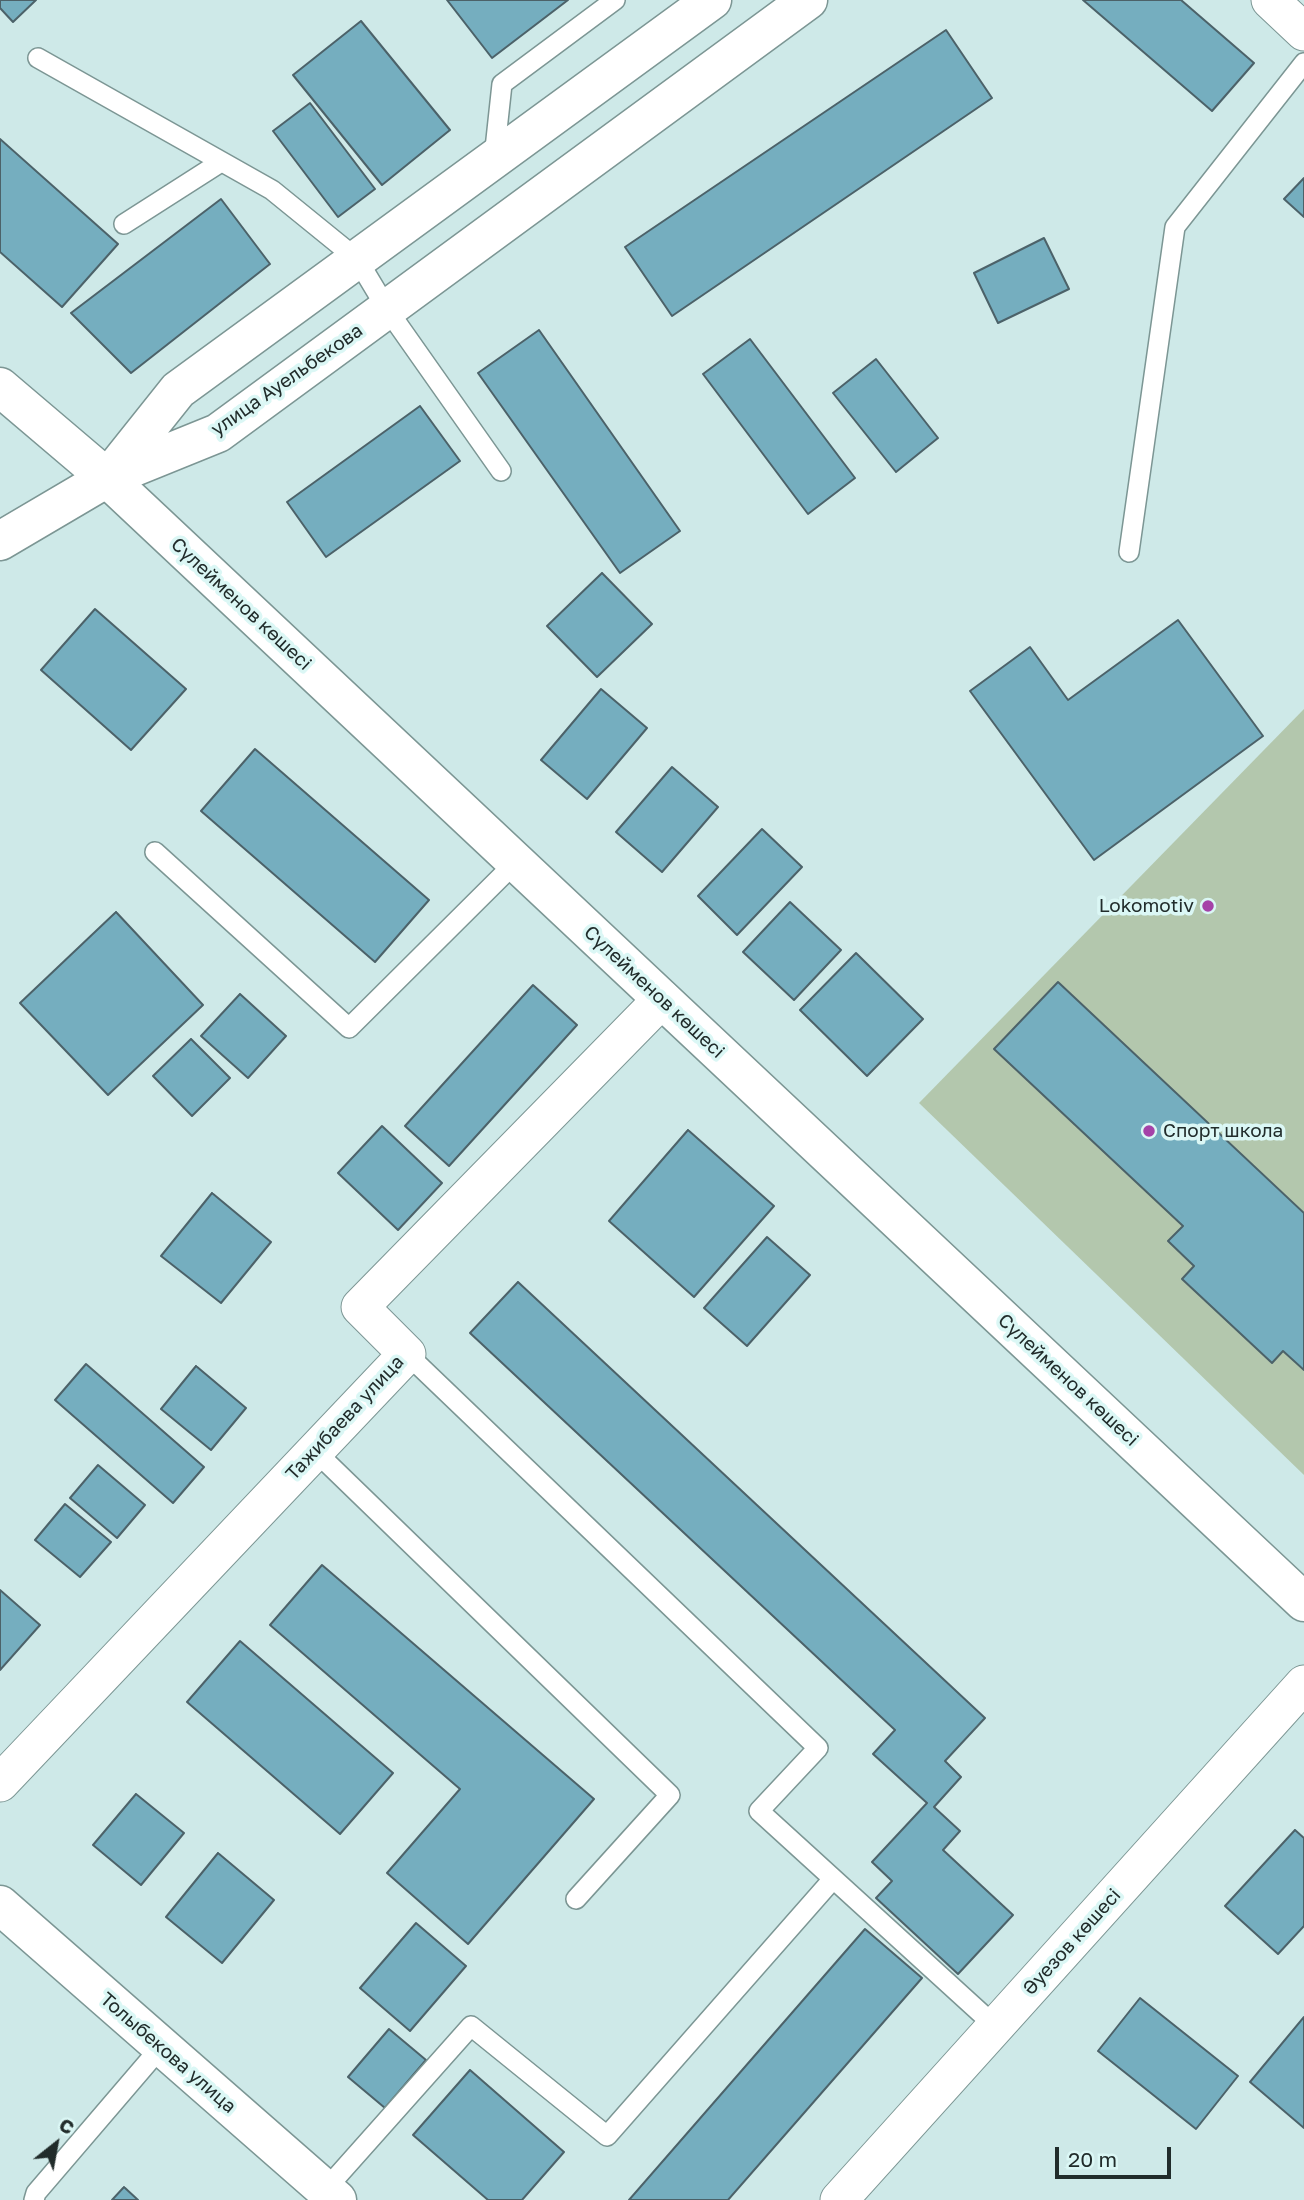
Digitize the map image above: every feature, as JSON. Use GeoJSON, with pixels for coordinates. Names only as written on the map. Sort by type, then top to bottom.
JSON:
{"type":"FeatureCollection","features":[{"type":"Feature","properties":{"kind":"street"},"geometry":{"type":"LineString","coordinates":[[0,541],[107,478],[178,390],[712,0]]}},
{"type":"Feature","properties":{"kind":"street","name":"улица Ауельбекова"},"geometry":{"type":"LineString","coordinates":[[107,478],[218,433],[808,0]]}},
{"type":"Feature","properties":{"kind":"street"},"geometry":{"type":"LineString","coordinates":[[1270,0],[1304,32]]}},
{"type":"Feature","properties":{"kind":"street","name":"Сүлейменов көшесі"},"geometry":{"type":"LineString","coordinates":[[0,387],[107,478],[1304,1602]]}},
{"type":"Feature","properties":{"kind":"street","name":"Тажибаева улица"},"geometry":{"type":"LineString","coordinates":[[0,1783],[407,1354],[360,1307],[662,999]]}},
{"type":"Feature","properties":{"kind":"street","name":"Әуезов көшесі"},"geometry":{"type":"LineString","coordinates":[[839,2200],[1304,1684]]}},
{"type":"Feature","properties":{"kind":"street","name":"Толыбекова улица"},"geometry":{"type":"LineString","coordinates":[[0,1905],[331,2195]]}},
{"type":"Feature","properties":{"kind":"lane"},"geometry":{"type":"LineString","coordinates":[[494,159],[502,84],[615,0]]}},
{"type":"Feature","properties":{"kind":"lane"},"geometry":{"type":"LineString","coordinates":[[38,58],[272,190],[357,259],[387,309],[501,471]]}},
{"type":"Feature","properties":{"kind":"lane"},"geometry":{"type":"LineString","coordinates":[[1129,552],[1175,227],[1304,63]]}},
{"type":"Feature","properties":{"kind":"lane"},"geometry":{"type":"LineString","coordinates":[[124,224],[221,162]]}},
{"type":"Feature","properties":{"kind":"lane"},"geometry":{"type":"LineString","coordinates":[[155,852],[349,1028],[516,862]]}},
{"type":"Feature","properties":{"kind":"lane"},"geometry":{"type":"LineString","coordinates":[[407,1354],[818,1748],[759,1811],[995,2026]]}},
{"type":"Feature","properties":{"kind":"lane"},"geometry":{"type":"LineString","coordinates":[[315,1451],[670,1796],[576,1899]]}},
{"type":"Feature","properties":{"kind":"lane"},"geometry":{"type":"LineString","coordinates":[[331,2195],[471,2026],[607,2136],[833,1879]]}},
{"type":"Feature","properties":{"kind":"lane"},"geometry":{"type":"LineString","coordinates":[[34,2200],[36,2193],[161,2047]]}},
{"type":"Feature","properties":{"kind":"green space","name":"Lokomotiv"},"geometry":{"type":"Polygon","coordinates":[[[1304,709],[1304,1475],[919,1103],[1304,709]]]}},
{"type":"Feature","properties":{"kind":"building"},"geometry":{"type":"Polygon","coordinates":[[[0,0],[36,0],[13,22],[0,8],[0,0]]]}},
{"type":"Feature","properties":{"kind":"building"},"geometry":{"type":"Polygon","coordinates":[[[447,0],[568,0],[492,58],[447,0]]]}},
{"type":"Feature","properties":{"kind":"building"},"geometry":{"type":"Polygon","coordinates":[[[1083,0],[1181,0],[1254,63],[1212,111],[1083,0]]]}},
{"type":"Feature","properties":{"kind":"building"},"geometry":{"type":"Polygon","coordinates":[[[361,21],[450,130],[382,185],[293,75],[361,21]]]}},
{"type":"Feature","properties":{"kind":"building"},"geometry":{"type":"Polygon","coordinates":[[[946,30],[992,98],[672,316],[625,247],[946,30]]]}},
{"type":"Feature","properties":{"kind":"building"},"geometry":{"type":"Polygon","coordinates":[[[310,103],[375,189],[338,217],[273,131],[310,103]]]}},
{"type":"Feature","properties":{"kind":"building"},"geometry":{"type":"Polygon","coordinates":[[[0,139],[118,244],[62,307],[0,252],[0,139]]]}},
{"type":"Feature","properties":{"kind":"building"},"geometry":{"type":"Polygon","coordinates":[[[1304,178],[1304,217],[1284,199],[1304,178]]]}},
{"type":"Feature","properties":{"kind":"building"},"geometry":{"type":"Polygon","coordinates":[[[221,199],[270,264],[131,373],[71,313],[221,199]]]}},
{"type":"Feature","properties":{"kind":"building"},"geometry":{"type":"Polygon","coordinates":[[[1044,238],[1069,289],[998,323],[974,273],[1044,238]]]}},
{"type":"Feature","properties":{"kind":"building"},"geometry":{"type":"Polygon","coordinates":[[[539,330],[680,531],[620,573],[478,373],[539,330]]]}},
{"type":"Feature","properties":{"kind":"building"},"geometry":{"type":"Polygon","coordinates":[[[750,339],[855,478],[808,514],[703,374],[750,339]]]}},
{"type":"Feature","properties":{"kind":"building"},"geometry":{"type":"Polygon","coordinates":[[[876,359],[938,438],[896,472],[833,393],[876,359]]]}},
{"type":"Feature","properties":{"kind":"building"},"geometry":{"type":"Polygon","coordinates":[[[420,406],[460,461],[326,557],[287,502],[420,406]]]}},
{"type":"Feature","properties":{"kind":"building"},"geometry":{"type":"Polygon","coordinates":[[[602,573],[652,624],[597,677],[547,626],[602,573]]]}},
{"type":"Feature","properties":{"kind":"building"},"geometry":{"type":"Polygon","coordinates":[[[95,609],[186,689],[131,750],[41,670],[95,609]]]}},
{"type":"Feature","properties":{"kind":"building"},"geometry":{"type":"Polygon","coordinates":[[[1178,620],[1263,736],[1094,860],[970,691],[1030,647],[1068,700],[1178,620]]]}},
{"type":"Feature","properties":{"kind":"building"},"geometry":{"type":"Polygon","coordinates":[[[601,689],[647,728],[587,799],[541,760],[601,689]]]}},
{"type":"Feature","properties":{"kind":"building"},"geometry":{"type":"Polygon","coordinates":[[[255,749],[429,900],[375,962],[201,811],[255,749]]]}},
{"type":"Feature","properties":{"kind":"building"},"geometry":{"type":"Polygon","coordinates":[[[672,767],[718,807],[662,872],[616,832],[672,767]]]}},
{"type":"Feature","properties":{"kind":"building"},"geometry":{"type":"Polygon","coordinates":[[[762,829],[802,867],[737,935],[698,896],[762,829]]]}},
{"type":"Feature","properties":{"kind":"building"},"geometry":{"type":"Polygon","coordinates":[[[790,902],[841,950],[794,1000],[743,952],[790,902]]]}},
{"type":"Feature","properties":{"kind":"building"},"geometry":{"type":"Polygon","coordinates":[[[116,912],[203,1005],[108,1095],[20,1003],[116,912]]]}},
{"type":"Feature","properties":{"kind":"building"},"geometry":{"type":"Polygon","coordinates":[[[856,953],[923,1019],[867,1076],[800,1010],[856,953]]]}},
{"type":"Feature","properties":{"kind":"building","name":"Спорт школа"},"geometry":{"type":"Polygon","coordinates":[[[1058,982],[1304,1213],[1304,1370],[1283,1351],[1272,1363],[1182,1279],[1194,1266],[1168,1241],[1183,1226],[994,1049],[1058,982]]]}},
{"type":"Feature","properties":{"kind":"building"},"geometry":{"type":"Polygon","coordinates":[[[533,985],[577,1025],[449,1166],[405,1126],[533,985]]]}},
{"type":"Feature","properties":{"kind":"building"},"geometry":{"type":"Polygon","coordinates":[[[240,994],[286,1036],[248,1078],[201,1036],[240,994]]]}},
{"type":"Feature","properties":{"kind":"building"},"geometry":{"type":"Polygon","coordinates":[[[191,1039],[230,1078],[192,1116],[153,1076],[191,1039]]]}},
{"type":"Feature","properties":{"kind":"building"},"geometry":{"type":"Polygon","coordinates":[[[382,1126],[442,1183],[398,1230],[338,1173],[382,1126]]]}},
{"type":"Feature","properties":{"kind":"building"},"geometry":{"type":"Polygon","coordinates":[[[688,1130],[774,1206],[694,1297],[609,1221],[688,1130]]]}},
{"type":"Feature","properties":{"kind":"building"},"geometry":{"type":"Polygon","coordinates":[[[212,1193],[271,1242],[221,1303],[161,1256],[212,1193]]]}},
{"type":"Feature","properties":{"kind":"building"},"geometry":{"type":"Polygon","coordinates":[[[767,1237],[810,1275],[747,1346],[704,1308],[767,1237]]]}},
{"type":"Feature","properties":{"kind":"building"},"geometry":{"type":"Polygon","coordinates":[[[518,1282],[985,1718],[945,1761],[961,1777],[934,1807],[960,1831],[943,1850],[1013,1915],[958,1974],[876,1898],[892,1881],[872,1862],[927,1803],[873,1754],[895,1730],[470,1333],[518,1282]]]}},
{"type":"Feature","properties":{"kind":"building"},"geometry":{"type":"Polygon","coordinates":[[[86,1364],[204,1467],[173,1503],[55,1400],[86,1364]]]}},
{"type":"Feature","properties":{"kind":"building"},"geometry":{"type":"Polygon","coordinates":[[[196,1366],[246,1408],[211,1450],[161,1409],[196,1366]]]}},
{"type":"Feature","properties":{"kind":"building"},"geometry":{"type":"Polygon","coordinates":[[[98,1465],[145,1505],[117,1538],[70,1498],[98,1465]]]}},
{"type":"Feature","properties":{"kind":"building"},"geometry":{"type":"Polygon","coordinates":[[[65,1504],[111,1542],[80,1577],[35,1540],[65,1504]]]}},
{"type":"Feature","properties":{"kind":"building"},"geometry":{"type":"Polygon","coordinates":[[[322,1565],[594,1799],[468,1944],[387,1873],[460,1789],[270,1625],[322,1565]]]}},
{"type":"Feature","properties":{"kind":"building"},"geometry":{"type":"Polygon","coordinates":[[[0,1590],[40,1625],[0,1670],[0,1590]]]}},
{"type":"Feature","properties":{"kind":"building"},"geometry":{"type":"Polygon","coordinates":[[[240,1641],[393,1773],[340,1834],[187,1702],[240,1641]]]}},
{"type":"Feature","properties":{"kind":"building"},"geometry":{"type":"Polygon","coordinates":[[[136,1794],[184,1833],[141,1885],[93,1845],[136,1794]]]}},
{"type":"Feature","properties":{"kind":"building"},"geometry":{"type":"Polygon","coordinates":[[[1295,1830],[1304,1838],[1304,1926],[1278,1954],[1225,1906],[1295,1830]]]}},
{"type":"Feature","properties":{"kind":"building"},"geometry":{"type":"Polygon","coordinates":[[[218,1853],[274,1900],[222,1963],[166,1917],[218,1853]]]}},
{"type":"Feature","properties":{"kind":"building"},"geometry":{"type":"Polygon","coordinates":[[[416,1923],[466,1966],[410,2031],[360,1988],[416,1923]]]}},
{"type":"Feature","properties":{"kind":"building"},"geometry":{"type":"Polygon","coordinates":[[[865,1929],[922,1978],[728,2200],[629,2200],[865,1929]]]}},
{"type":"Feature","properties":{"kind":"building"},"geometry":{"type":"Polygon","coordinates":[[[1140,1998],[1238,2076],[1196,2129],[1098,2051],[1140,1998]]]}},
{"type":"Feature","properties":{"kind":"building"},"geometry":{"type":"Polygon","coordinates":[[[1304,2017],[1304,2128],[1250,2082],[1304,2017]]]}},
{"type":"Feature","properties":{"kind":"building"},"geometry":{"type":"Polygon","coordinates":[[[389,2029],[426,2060],[385,2108],[348,2077],[389,2029]]]}},
{"type":"Feature","properties":{"kind":"building"},"geometry":{"type":"Polygon","coordinates":[[[470,2070],[564,2152],[522,2200],[488,2200],[413,2135],[470,2070]]]}},
{"type":"Feature","properties":{"kind":"building"},"geometry":{"type":"Polygon","coordinates":[[[124,2187],[138,2200],[112,2200],[124,2187]]]}},
{"type":"Feature","properties":{"kind":"place","name":"Lokomotiv"},"geometry":{"type":"Point","coordinates":[1208,906]}},
{"type":"Feature","properties":{"kind":"place","name":"Спорт школа"},"geometry":{"type":"Point","coordinates":[1149,1131]}}]}
